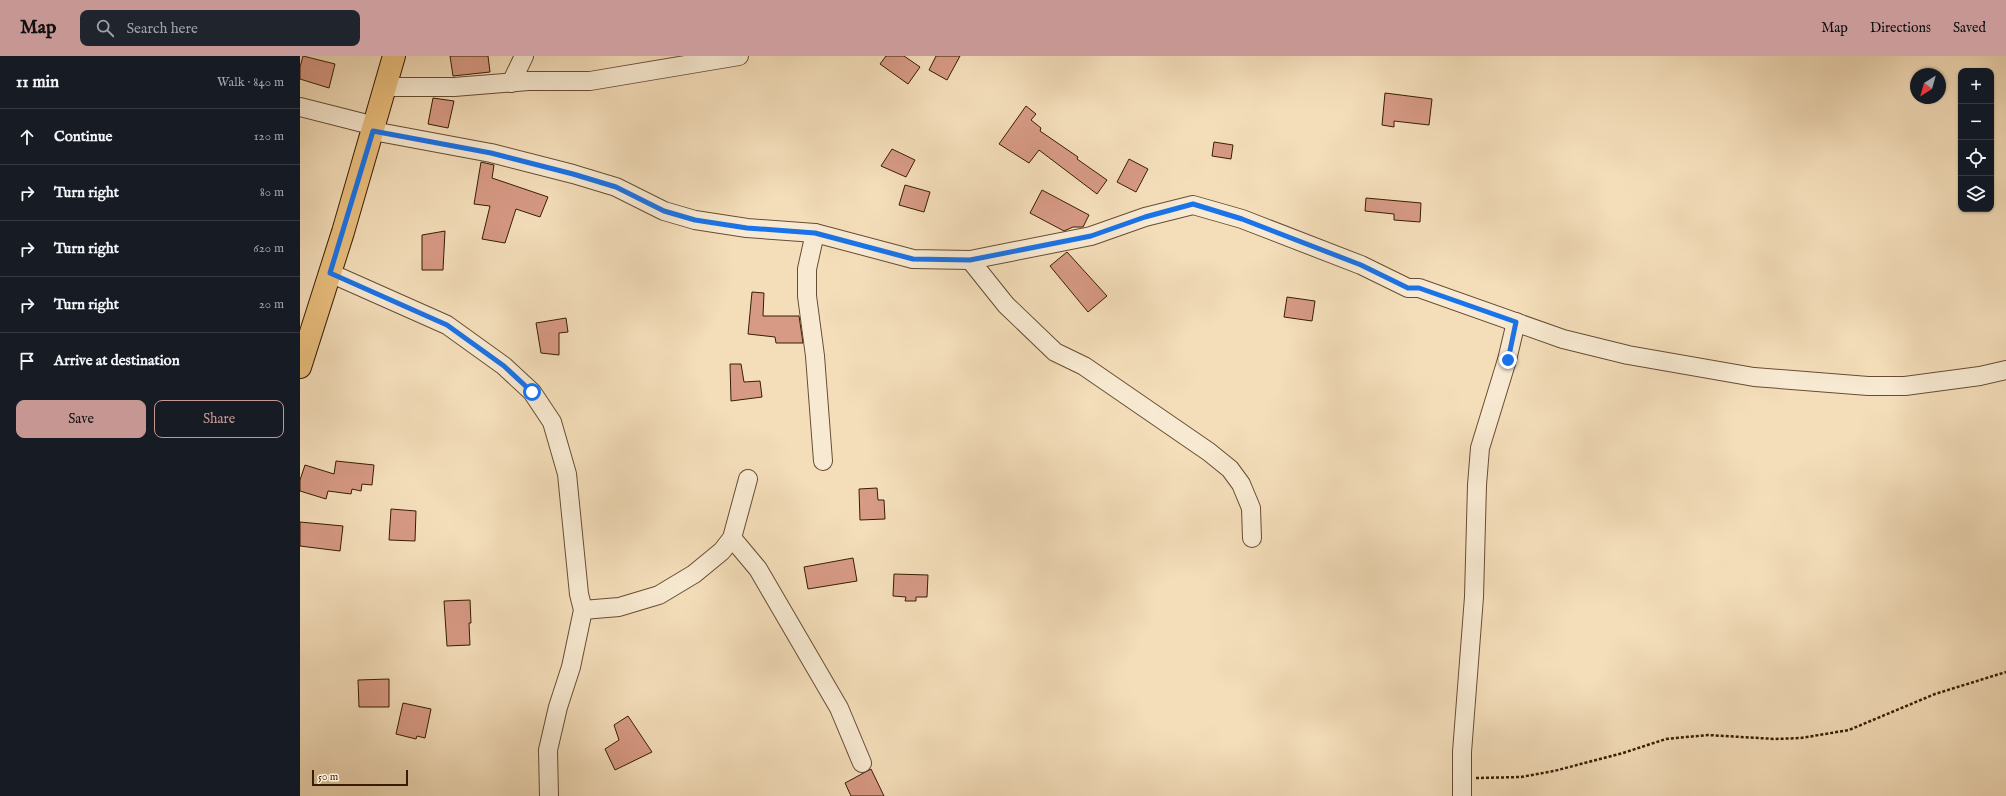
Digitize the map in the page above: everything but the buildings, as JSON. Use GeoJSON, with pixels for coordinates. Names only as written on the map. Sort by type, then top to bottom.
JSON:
{"type":"FeatureCollection","features":[{"type":"Feature","properties":{"kind":"main road"},"geometry":{"type":"LineString","coordinates":[[300,367],[374,128],[394,56]]}},
{"type":"Feature","properties":{"kind":"street"},"geometry":{"type":"LineString","coordinates":[[511,83],[524,56]]}},
{"type":"Feature","properties":{"kind":"street"},"geometry":{"type":"LineString","coordinates":[[385,87],[454,87],[511,83],[590,81],[739,56]]}},
{"type":"Feature","properties":{"kind":"street"},"geometry":{"type":"LineString","coordinates":[[300,107],[374,128],[491,153],[573,174],[616,187],[664,211],[695,220],[747,228],[815,233],[913,259],[970,260],[1091,236],[1145,217],[1193,204],[1242,219],[1361,265],[1408,288],[1419,288],[1563,339],[1628,355],[1754,377],[1868,386],[1905,386],[1980,376],[2006,370]]}},
{"type":"Feature","properties":{"kind":"street"},"geometry":{"type":"LineString","coordinates":[[815,233],[807,269],[807,296],[815,356],[823,461]]}},
{"type":"Feature","properties":{"kind":"street"},"geometry":{"type":"LineString","coordinates":[[970,260],[1006,305],[1056,352],[1084,366],[1203,448],[1230,469],[1240,484],[1250,508],[1252,538]]}},
{"type":"Feature","properties":{"kind":"street"},"geometry":{"type":"LineString","coordinates":[[330,273],[447,325],[504,366],[532,392],[552,422],[567,474],[579,594],[583,610],[571,667],[558,707],[548,750],[549,796]]}},
{"type":"Feature","properties":{"kind":"street"},"geometry":{"type":"LineString","coordinates":[[1462,796],[1465,694],[1474,597],[1477,484],[1480,448],[1508,360],[1516,322]]}},
{"type":"Feature","properties":{"kind":"street"},"geometry":{"type":"LineString","coordinates":[[583,610],[619,607],[659,595],[694,574],[722,551],[732,538],[748,479]]}},
{"type":"Feature","properties":{"kind":"street"},"geometry":{"type":"LineString","coordinates":[[732,538],[758,569],[839,708],[862,764]]}},
{"type":"Feature","properties":{"kind":"path"},"geometry":{"type":"LineString","coordinates":[[1462,777],[1498,779],[1520,777],[1623,753],[1666,739],[1708,734],[1775,739],[1801,738],[1849,730],[1935,694],[2006,672]]}},
{"type":"Feature","properties":{"kind":"route"},"geometry":{"type":"LineString","coordinates":[[532,392],[504,366],[447,325],[330,273],[373,131],[428,140],[491,153],[573,174],[616,187],[664,211],[695,220],[747,228],[815,233],[913,259],[940,261],[970,260],[991,256],[1091,236],[1145,217],[1193,204],[1242,219],[1361,265],[1408,288],[1419,288],[1516,322],[1508,360]]}}]}
